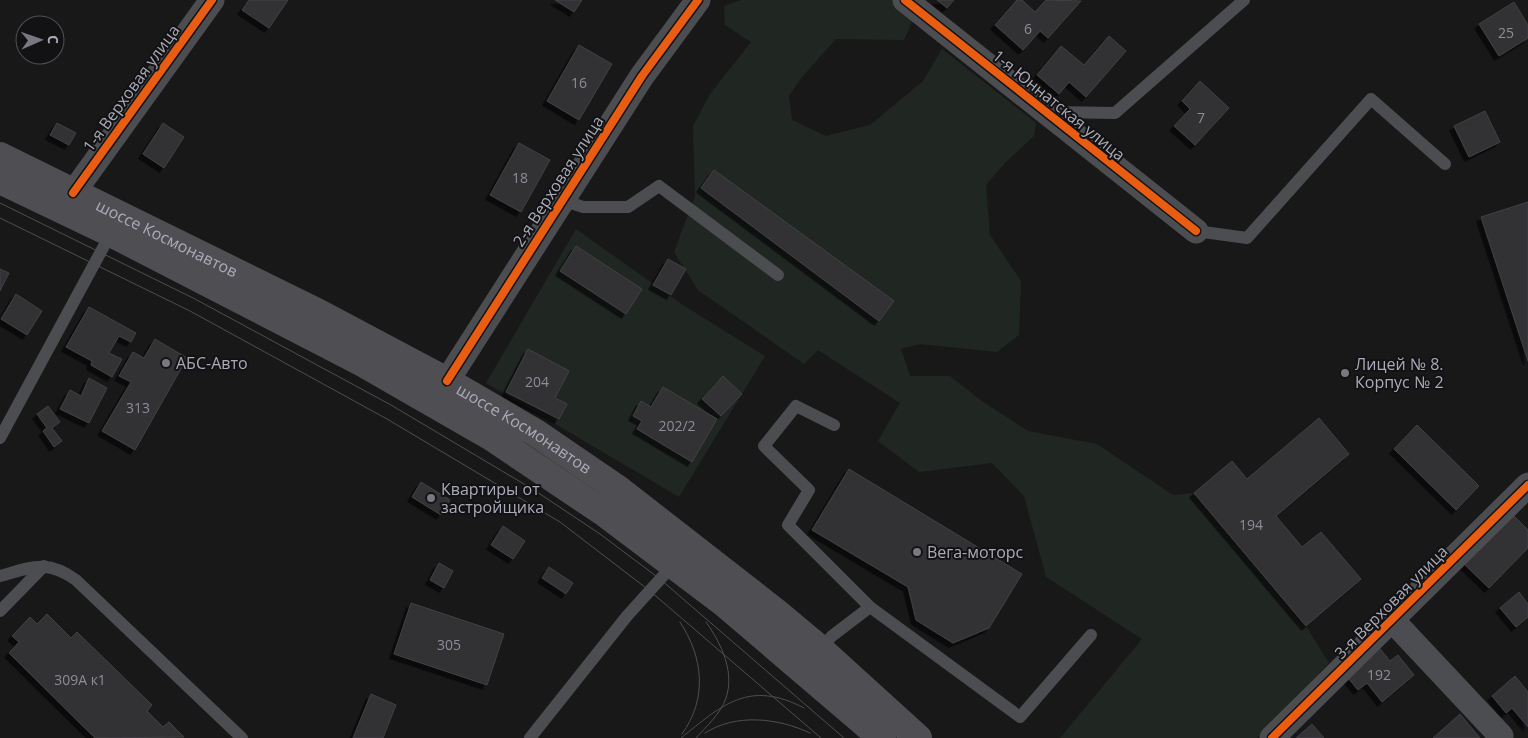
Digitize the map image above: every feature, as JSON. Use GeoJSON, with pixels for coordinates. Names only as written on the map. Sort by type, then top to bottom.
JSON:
{"type":"FeatureCollection","features":[{"type":"Feature","properties":{"kind":"main road","name":"шоссе Космонавтов"},"geometry":{"type":"LineString","coordinates":[[0,156],[319,313],[447,381],[536,432],[618,489],[820,649],[918,738]]}},
{"type":"Feature","properties":{"kind":"main road","name":"шоссе Космонавтов"},"geometry":{"type":"LineString","coordinates":[[0,180],[111,232],[363,363],[490,436],[606,514],[747,622],[882,738]]}},
{"type":"Feature","properties":{"kind":"street","name":"1-я Верховая улица"},"geometry":{"type":"LineString","coordinates":[[73,193],[212,0]]}},
{"type":"Feature","properties":{"kind":"street","name":"2-я Верховая улица"},"geometry":{"type":"LineString","coordinates":[[447,381],[642,76],[698,0]]}},
{"type":"Feature","properties":{"kind":"street","name":"1-я Юннатская улица"},"geometry":{"type":"LineString","coordinates":[[906,0],[1196,231]]}},
{"type":"Feature","properties":{"kind":"street","name":"3-я Верховая улица"},"geometry":{"type":"LineString","coordinates":[[1272,738],[1393,621],[1528,485]]}},
{"type":"Feature","properties":{"kind":"street"},"geometry":{"type":"LineString","coordinates":[[1393,621],[1501,736]]}},
{"type":"Feature","properties":{"kind":"lane"},"geometry":{"type":"LineString","coordinates":[[1046,112],[1115,114],[1244,0]]}},
{"type":"Feature","properties":{"kind":"lane"},"geometry":{"type":"LineString","coordinates":[[1196,231],[1247,238],[1371,99],[1445,164]]}},
{"type":"Feature","properties":{"kind":"lane"},"geometry":{"type":"LineString","coordinates":[[562,200],[583,207],[628,207],[659,186],[778,275]]}},
{"type":"Feature","properties":{"kind":"lane"},"geometry":{"type":"LineString","coordinates":[[0,438],[111,232]]}},
{"type":"Feature","properties":{"kind":"lane"},"geometry":{"type":"LineString","coordinates":[[834,425],[796,406],[764,446],[809,490],[788,526],[870,607],[1020,717],[1091,635]]}},
{"type":"Feature","properties":{"kind":"lane"},"geometry":{"type":"LineString","coordinates":[[530,738],[627,616],[672,565]]}},
{"type":"Feature","properties":{"kind":"lane"},"geometry":{"type":"LineString","coordinates":[[0,611],[44,566]]}},
{"type":"Feature","properties":{"kind":"lane"},"geometry":{"type":"LineString","coordinates":[[0,576],[28,568],[44,566],[60,569],[76,580],[242,738]]}},
{"type":"Feature","properties":{"kind":"lane"},"geometry":{"type":"LineString","coordinates":[[820,649],[832,636],[870,607]]}},
{"type":"Feature","properties":{"kind":"shaded area"},"geometry":{"type":"Polygon","coordinates":[[[741,0],[892,0],[914,17],[904,40],[836,39],[801,78],[789,96],[792,120],[826,136],[870,125],[923,81],[942,49],[1036,123],[1034,136],[1006,162],[986,185],[990,235],[1021,281],[1019,335],[997,352],[920,344],[901,349],[910,376],[950,376],[979,399],[1028,431],[1097,444],[1173,495],[1194,493],[1306,626],[1329,663],[1257,738],[1060,738],[1142,639],[1046,577],[1024,496],[992,463],[919,472],[878,441],[900,403],[818,350],[804,364],[698,290],[674,252],[695,196],[693,126],[710,94],[751,42],[725,25],[724,6],[741,0]]]}},
{"type":"Feature","properties":{"kind":"shaded area"},"geometry":{"type":"Polygon","coordinates":[[[576,229],[683,305],[765,356],[679,497],[486,383],[576,229]]]}},
{"type":"Feature","properties":{"kind":"building"},"geometry":{"type":"Polygon","coordinates":[[[249,0],[288,0],[269,28],[242,10],[249,0]]]}},
{"type":"Feature","properties":{"kind":"building"},"geometry":{"type":"Polygon","coordinates":[[[555,0],[582,0],[574,12],[555,0]]]}},
{"type":"Feature","properties":{"kind":"building"},"geometry":{"type":"Polygon","coordinates":[[[937,0],[954,0],[947,8],[937,0]]]}},
{"type":"Feature","properties":{"kind":"building"},"geometry":{"type":"Polygon","coordinates":[[[1017,0],[1022,0],[1035,12],[1046,0],[1081,1],[1048,38],[1040,31],[1023,50],[995,25],[1017,0]]]}},
{"type":"Feature","properties":{"kind":"building"},"geometry":{"type":"Polygon","coordinates":[[[1514,2],[1528,25],[1528,38],[1499,56],[1479,24],[1514,2]]]}},
{"type":"Feature","properties":{"kind":"building"},"geometry":{"type":"Polygon","coordinates":[[[1109,36],[1126,51],[1086,97],[1069,82],[1059,94],[1037,75],[1061,46],[1084,65],[1109,36]]]}},
{"type":"Feature","properties":{"kind":"building"},"geometry":{"type":"Polygon","coordinates":[[[579,45],[612,64],[579,120],[547,101],[579,45]]]}},
{"type":"Feature","properties":{"kind":"building"},"geometry":{"type":"Polygon","coordinates":[[[1200,81],[1229,108],[1195,145],[1174,126],[1190,109],[1182,101],[1200,81]]]}},
{"type":"Feature","properties":{"kind":"building"},"geometry":{"type":"Polygon","coordinates":[[[1485,111],[1500,142],[1469,157],[1454,126],[1485,111]]]}},
{"type":"Feature","properties":{"kind":"building"},"geometry":{"type":"Polygon","coordinates":[[[57,123],[76,133],[69,145],[50,135],[57,123]]]}},
{"type":"Feature","properties":{"kind":"building"},"geometry":{"type":"Polygon","coordinates":[[[163,123],[184,137],[164,168],[143,154],[163,123]]]}},
{"type":"Feature","properties":{"kind":"building"},"geometry":{"type":"Polygon","coordinates":[[[519,143],[550,160],[521,212],[490,195],[519,143]]]}},
{"type":"Feature","properties":{"kind":"building"},"geometry":{"type":"Polygon","coordinates":[[[714,170],[894,301],[879,321],[701,188],[714,170]]]}},
{"type":"Feature","properties":{"kind":"building"},"geometry":{"type":"Polygon","coordinates":[[[1528,202],[1528,361],[1481,217],[1528,202]]]}},
{"type":"Feature","properties":{"kind":"building"},"geometry":{"type":"Polygon","coordinates":[[[576,246],[642,289],[626,314],[560,271],[576,246]]]}},
{"type":"Feature","properties":{"kind":"building"},"geometry":{"type":"Polygon","coordinates":[[[668,259],[686,269],[671,295],[653,285],[668,259]]]}},
{"type":"Feature","properties":{"kind":"building"},"geometry":{"type":"Polygon","coordinates":[[[0,269],[9,273],[0,291],[0,269]]]}},
{"type":"Feature","properties":{"kind":"building"},"geometry":{"type":"Polygon","coordinates":[[[16,294],[42,311],[27,335],[1,319],[16,294]]]}},
{"type":"Feature","properties":{"kind":"building"},"geometry":{"type":"Polygon","coordinates":[[[89,307],[136,333],[131,342],[119,336],[109,353],[122,359],[112,377],[91,365],[92,361],[66,347],[89,307]]]}},
{"type":"Feature","properties":{"kind":"building"},"geometry":{"type":"Polygon","coordinates":[[[155,339],[187,358],[135,450],[102,431],[131,382],[119,376],[133,352],[144,358],[155,339]]]}},
{"type":"Feature","properties":{"kind":"building"},"geometry":{"type":"Polygon","coordinates":[[[528,349],[569,371],[555,398],[567,404],[559,419],[506,392],[528,349]]]}},
{"type":"Feature","properties":{"kind":"building"},"geometry":{"type":"Polygon","coordinates":[[[723,376],[742,394],[721,416],[702,399],[723,376]]]}},
{"type":"Feature","properties":{"kind":"building"},"geometry":{"type":"Polygon","coordinates":[[[89,378],[107,388],[89,423],[60,409],[70,390],[81,396],[89,378]]]}},
{"type":"Feature","properties":{"kind":"building"},"geometry":{"type":"Polygon","coordinates":[[[663,387],[717,419],[692,462],[637,429],[642,421],[633,416],[641,401],[651,407],[663,387]]]}},
{"type":"Feature","properties":{"kind":"building"},"geometry":{"type":"Polygon","coordinates":[[[48,406],[60,422],[52,428],[62,441],[54,447],[43,431],[47,428],[37,414],[48,406]]]}},
{"type":"Feature","properties":{"kind":"building"},"geometry":{"type":"Polygon","coordinates":[[[1319,418],[1349,454],[1276,516],[1302,547],[1321,532],[1361,579],[1306,626],[1194,493],[1232,461],[1247,479],[1319,418]]]}},
{"type":"Feature","properties":{"kind":"building"},"geometry":{"type":"Polygon","coordinates":[[[1417,425],[1479,486],[1456,510],[1394,449],[1417,425]]]}},
{"type":"Feature","properties":{"kind":"building","name":"Вега-моторс"},"geometry":{"type":"Polygon","coordinates":[[[849,469],[1022,574],[989,628],[953,643],[916,620],[908,587],[812,530],[849,469]]]}},
{"type":"Feature","properties":{"kind":"building","name":"Квартиры от застройщика"},"geometry":{"type":"Polygon","coordinates":[[[421,482],[450,500],[441,515],[412,497],[421,482]]]}},
{"type":"Feature","properties":{"kind":"building"},"geometry":{"type":"Polygon","coordinates":[[[1511,513],[1528,530],[1528,548],[1489,588],[1462,562],[1511,513]]]}},
{"type":"Feature","properties":{"kind":"building"},"geometry":{"type":"Polygon","coordinates":[[[503,526],[525,541],[513,559],[491,545],[503,526]]]}},
{"type":"Feature","properties":{"kind":"building"},"geometry":{"type":"Polygon","coordinates":[[[439,563],[453,571],[444,588],[430,580],[439,563]]]}},
{"type":"Feature","properties":{"kind":"building"},"geometry":{"type":"Polygon","coordinates":[[[549,567],[573,583],[566,594],[542,578],[549,567]]]}},
{"type":"Feature","properties":{"kind":"building"},"geometry":{"type":"Polygon","coordinates":[[[1519,592],[1528,604],[1528,617],[1516,627],[1500,608],[1519,592]]]}},
{"type":"Feature","properties":{"kind":"building"},"geometry":{"type":"Polygon","coordinates":[[[411,603],[504,634],[487,685],[394,654],[411,603]]]}},
{"type":"Feature","properties":{"kind":"building"},"geometry":{"type":"Polygon","coordinates":[[[47,614],[71,638],[77,632],[152,705],[147,711],[163,727],[169,722],[184,737],[95,738],[9,653],[19,642],[12,636],[30,617],[37,624],[47,614]]]}},
{"type":"Feature","properties":{"kind":"building"},"geometry":{"type":"Polygon","coordinates":[[[1377,645],[1390,661],[1398,655],[1414,675],[1382,702],[1367,683],[1358,690],[1344,673],[1377,645]]]}},
{"type":"Feature","properties":{"kind":"building"},"geometry":{"type":"Polygon","coordinates":[[[1515,676],[1528,692],[1528,727],[1512,708],[1506,713],[1492,696],[1515,676]]]}},
{"type":"Feature","properties":{"kind":"building"},"geometry":{"type":"Polygon","coordinates":[[[371,694],[396,705],[383,738],[353,738],[371,694]]]}},
{"type":"Feature","properties":{"kind":"building"},"geometry":{"type":"Polygon","coordinates":[[[1460,714],[1480,738],[1433,738],[1460,714]]]}},
{"type":"Feature","properties":{"kind":"building"},"geometry":{"type":"Polygon","coordinates":[[[1312,724],[1324,738],[1296,738],[1312,724]]]}},
{"type":"Feature","properties":{"kind":"tram line"},"geometry":{"type":"LineString","coordinates":[[0,203],[195,299],[391,405],[534,490],[600,534],[660,579],[844,738]]}},
{"type":"Feature","properties":{"kind":"tram line"},"geometry":{"type":"LineString","coordinates":[[0,218],[190,311],[387,419],[560,522],[650,591],[821,738]]}},
{"type":"Feature","properties":{"kind":"tram line"},"geometry":{"type":"LineString","coordinates":[[680,622],[694,649],[698,663],[699,678],[696,706],[682,734]]}},
{"type":"Feature","properties":{"kind":"tram line"},"geometry":{"type":"LineString","coordinates":[[696,738],[721,709],[726,698],[729,678],[728,668],[721,648],[706,622]]}},
{"type":"Feature","properties":{"kind":"tram line"},"geometry":{"type":"LineString","coordinates":[[681,738],[723,706],[752,696],[767,696],[785,700],[804,708]]}},
{"type":"Feature","properties":{"kind":"tram line"},"geometry":{"type":"LineString","coordinates":[[705,733],[730,722],[743,720],[771,721],[810,733]]}},
{"type":"Feature","properties":{"kind":"cycle path"},"geometry":{"type":"LineString","coordinates":[[73,193],[212,0]]}},
{"type":"Feature","properties":{"kind":"cycle path"},"geometry":{"type":"LineString","coordinates":[[447,381],[642,76],[698,0]]}},
{"type":"Feature","properties":{"kind":"cycle path"},"geometry":{"type":"LineString","coordinates":[[905,0],[1196,231]]}},
{"type":"Feature","properties":{"kind":"cycle path"},"geometry":{"type":"LineString","coordinates":[[1272,738],[1528,485]]}},
{"type":"Feature","properties":{"kind":"place","name":"АБС-Авто"},"geometry":{"type":"Point","coordinates":[166,363]}},
{"type":"Feature","properties":{"kind":"place","name":"Лицей № 8. Корпус № 2"},"geometry":{"type":"Point","coordinates":[1345,373]}},
{"type":"Feature","properties":{"kind":"place","name":"Квартиры от застройщика"},"geometry":{"type":"Point","coordinates":[431,498]}},
{"type":"Feature","properties":{"kind":"place","name":"Вега-моторс"},"geometry":{"type":"Point","coordinates":[917,552]}}]}
